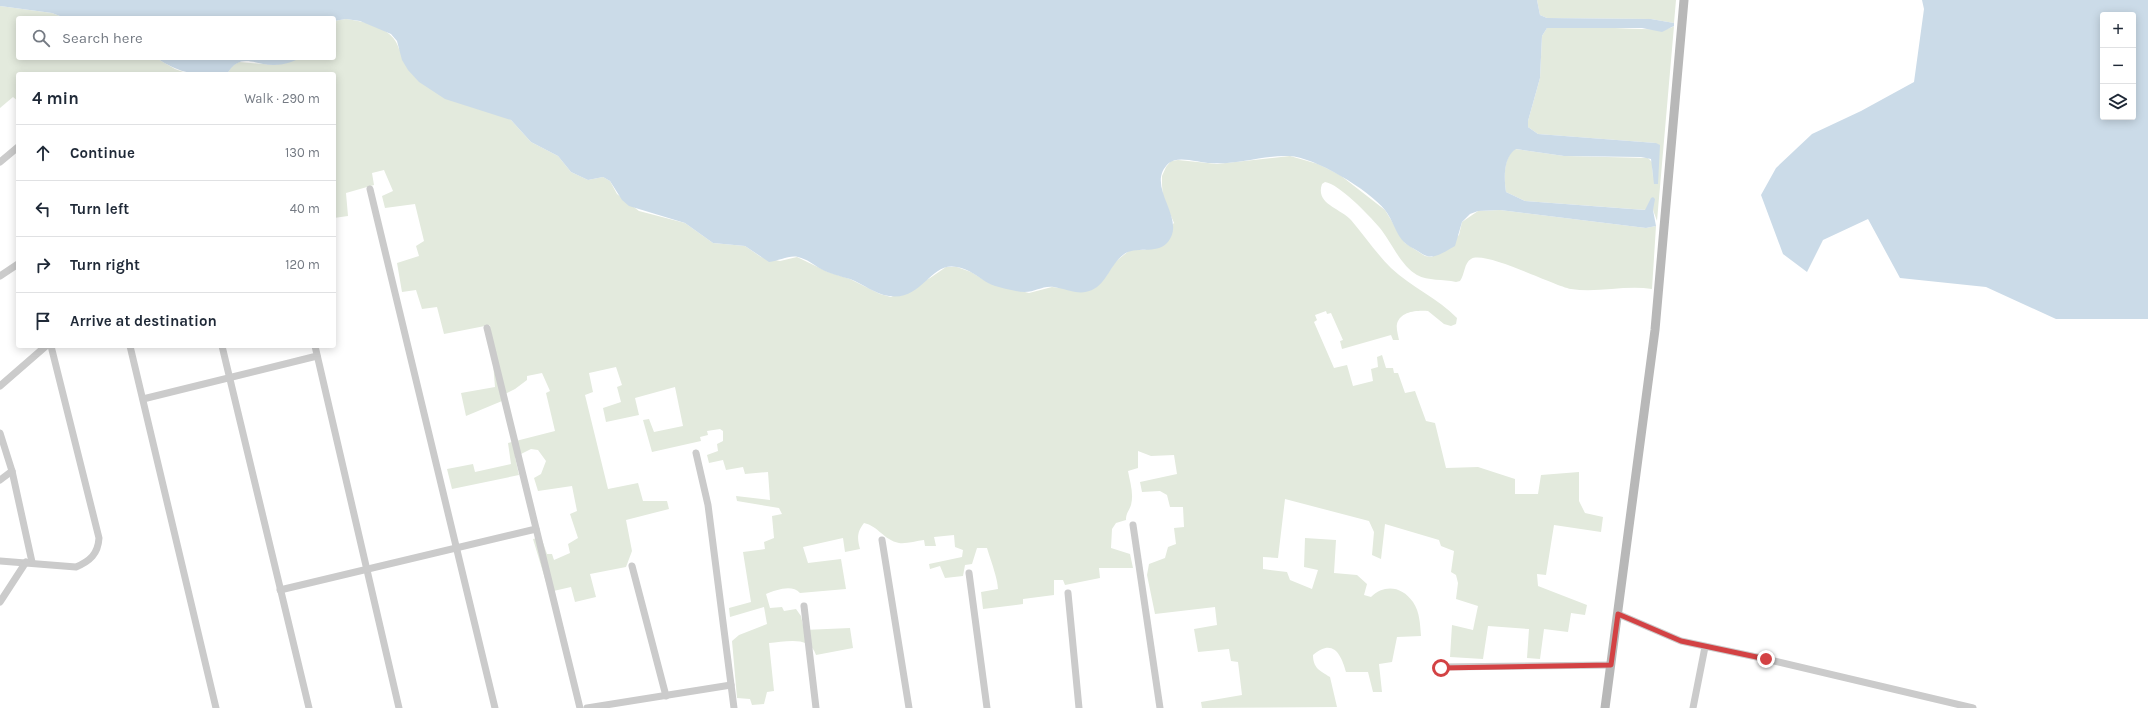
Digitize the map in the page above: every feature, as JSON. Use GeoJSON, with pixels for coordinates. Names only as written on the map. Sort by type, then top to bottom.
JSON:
{"type":"FeatureCollection","features":[{"type":"Feature","properties":{"kind":"street"},"geometry":{"type":"LineString","coordinates":[[1605,708],[1656,323],[1684,0]]}},
{"type":"Feature","properties":{"kind":"street"},"geometry":{"type":"LineString","coordinates":[[0,162],[16,149]]}},
{"type":"Feature","properties":{"kind":"street"},"geometry":{"type":"LineString","coordinates":[[370,189],[495,708]]}},
{"type":"Feature","properties":{"kind":"street"},"geometry":{"type":"LineString","coordinates":[[0,276],[16,265]]}},
{"type":"Feature","properties":{"kind":"street"},"geometry":{"type":"LineString","coordinates":[[487,328],[580,708]]}},
{"type":"Feature","properties":{"kind":"street"},"geometry":{"type":"LineString","coordinates":[[0,386],[44,348]]}},
{"type":"Feature","properties":{"kind":"street"},"geometry":{"type":"LineString","coordinates":[[0,561],[29,562],[76,567],[93,556],[99,546],[100,538],[52,348]]}},
{"type":"Feature","properties":{"kind":"street"},"geometry":{"type":"LineString","coordinates":[[130,348],[216,708]]}},
{"type":"Feature","properties":{"kind":"street"},"geometry":{"type":"LineString","coordinates":[[222,348],[309,708]]}},
{"type":"Feature","properties":{"kind":"street"},"geometry":{"type":"LineString","coordinates":[[315,348],[399,708]]}},
{"type":"Feature","properties":{"kind":"street"},"geometry":{"type":"LineString","coordinates":[[143,399],[317,356]]}},
{"type":"Feature","properties":{"kind":"street"},"geometry":{"type":"LineString","coordinates":[[0,433],[12,471],[29,562],[0,602]]}},
{"type":"Feature","properties":{"kind":"street"},"geometry":{"type":"LineString","coordinates":[[696,453],[708,504],[734,708]]}},
{"type":"Feature","properties":{"kind":"street"},"geometry":{"type":"LineString","coordinates":[[0,480],[12,471]]}},
{"type":"Feature","properties":{"kind":"street"},"geometry":{"type":"LineString","coordinates":[[1133,525],[1160,708]]}},
{"type":"Feature","properties":{"kind":"street"},"geometry":{"type":"LineString","coordinates":[[280,590],[536,529]]}},
{"type":"Feature","properties":{"kind":"street"},"geometry":{"type":"LineString","coordinates":[[882,540],[909,708]]}},
{"type":"Feature","properties":{"kind":"street"},"geometry":{"type":"LineString","coordinates":[[632,566],[666,696]]}},
{"type":"Feature","properties":{"kind":"street"},"geometry":{"type":"LineString","coordinates":[[969,573],[987,708]]}},
{"type":"Feature","properties":{"kind":"street"},"geometry":{"type":"LineString","coordinates":[[1068,592],[1079,708]]}},
{"type":"Feature","properties":{"kind":"street"},"geometry":{"type":"LineString","coordinates":[[804,606],[816,708]]}},
{"type":"Feature","properties":{"kind":"street"},"geometry":{"type":"LineString","coordinates":[[1618,614],[1681,641],[1766,659],[1974,708]]}},
{"type":"Feature","properties":{"kind":"street"},"geometry":{"type":"LineString","coordinates":[[1694,708],[1705,647]]}},
{"type":"Feature","properties":{"kind":"street"},"geometry":{"type":"LineString","coordinates":[[1441,668],[1611,665]]}},
{"type":"Feature","properties":{"kind":"street"},"geometry":{"type":"LineString","coordinates":[[587,708],[731,685]]}},
{"type":"Feature","properties":{"kind":"shaded area"},"geometry":{"type":"Polygon","coordinates":[[[1537,0],[1676,0],[1674,23],[1651,19],[1547,18],[1540,15],[1537,0]]]}},
{"type":"Feature","properties":{"kind":"shaded area"},"geometry":{"type":"Polygon","coordinates":[[[0,6],[52,13],[60,16],[16,16],[16,60],[159,60],[183,72],[16,72],[16,99],[13,97],[0,108],[0,6]]]}},
{"type":"Feature","properties":{"kind":"shaded area"},"geometry":{"type":"Polygon","coordinates":[[[346,19],[362,22],[385,31],[391,35],[399,49],[511,120],[531,142],[558,156],[571,172],[588,180],[603,177],[610,181],[617,194],[639,211],[685,223],[713,243],[745,246],[761,257],[780,261],[797,257],[828,272],[850,279],[880,294],[891,297],[930,278],[946,267],[957,267],[971,272],[989,283],[1029,293],[1052,287],[1060,288],[1107,275],[1115,262],[1130,250],[1145,250],[1174,223],[1163,197],[1162,176],[1166,167],[1171,161],[1178,160],[1217,164],[1290,156],[1318,164],[1340,175],[1385,210],[1405,243],[1425,256],[1432,257],[1459,235],[1462,222],[1478,211],[1500,210],[1646,228],[1656,226],[1652,289],[1571,289],[1503,263],[1478,258],[1471,259],[1469,261],[1460,281],[1456,282],[1431,279],[1421,277],[1411,271],[1379,227],[1346,194],[1331,184],[1325,182],[1322,184],[1321,191],[1325,201],[1351,220],[1391,268],[1407,281],[1441,304],[1457,318],[1456,324],[1451,326],[1444,324],[1428,311],[1410,312],[1402,316],[1397,324],[1399,340],[1393,340],[1391,335],[1342,349],[1340,341],[1343,340],[1331,313],[1327,314],[1326,311],[1315,315],[1317,320],[1314,322],[1334,368],[1347,365],[1353,386],[1373,381],[1371,369],[1378,367],[1377,357],[1382,355],[1386,368],[1393,368],[1394,373],[1398,373],[1405,393],[1415,391],[1426,421],[1435,423],[1446,468],[1478,467],[1515,479],[1515,494],[1538,494],[1541,475],[1579,472],[1579,501],[1585,513],[1603,517],[1601,532],[1554,525],[1546,575],[1537,574],[1538,586],[1587,605],[1585,615],[1571,613],[1568,632],[1544,629],[1540,659],[1527,658],[1529,629],[1488,626],[1483,659],[1450,657],[1452,625],[1473,630],[1478,606],[1456,599],[1458,583],[1456,575],[1451,572],[1454,551],[1441,546],[1439,540],[1385,524],[1381,559],[1372,555],[1374,532],[1369,521],[1285,499],[1278,558],[1263,557],[1263,569],[1287,572],[1290,580],[1312,589],[1318,570],[1304,567],[1305,538],[1336,540],[1334,573],[1357,575],[1367,584],[1364,595],[1371,597],[1382,590],[1387,589],[1398,590],[1404,593],[1413,602],[1417,610],[1421,636],[1397,637],[1392,662],[1379,664],[1382,692],[1373,692],[1368,672],[1346,672],[1342,659],[1335,650],[1326,648],[1313,655],[1316,666],[1320,671],[1330,677],[1337,707],[1202,708],[1201,702],[1242,695],[1238,662],[1231,661],[1229,649],[1198,652],[1194,629],[1217,625],[1215,607],[1155,614],[1147,575],[1149,564],[1165,558],[1168,547],[1176,544],[1174,528],[1184,527],[1183,507],[1170,507],[1167,495],[1160,491],[1142,492],[1140,482],[1177,474],[1174,455],[1151,456],[1138,451],[1138,468],[1128,471],[1132,492],[1131,505],[1126,520],[1116,523],[1112,529],[1111,548],[1130,554],[1133,568],[1099,568],[1100,578],[1065,585],[1063,580],[1054,580],[1054,595],[1023,599],[1023,604],[983,609],[981,592],[998,589],[987,548],[977,548],[972,564],[965,565],[963,576],[945,578],[940,566],[930,569],[929,564],[962,557],[963,550],[955,547],[954,535],[934,537],[936,546],[925,546],[924,540],[899,543],[889,539],[873,527],[864,523],[858,535],[860,549],[845,552],[843,538],[803,547],[808,563],[841,559],[846,589],[800,593],[797,590],[788,588],[766,594],[770,608],[782,607],[784,611],[796,609],[801,616],[804,630],[850,628],[853,648],[816,655],[813,649],[803,642],[789,641],[769,643],[774,691],[767,692],[764,704],[752,705],[750,699],[737,698],[732,641],[739,635],[767,624],[764,607],[730,617],[729,608],[751,602],[743,552],[765,549],[764,542],[774,538],[772,516],[782,514],[779,508],[737,501],[736,496],[770,500],[768,472],[745,474],[743,467],[726,470],[723,460],[709,463],[707,455],[718,451],[717,444],[723,441],[723,431],[720,429],[707,431],[708,435],[700,437],[701,441],[652,452],[643,420],[649,419],[654,432],[683,426],[675,387],[635,398],[639,415],[606,422],[603,408],[621,402],[617,387],[622,385],[616,367],[589,373],[593,392],[585,395],[608,489],[638,483],[643,501],[667,501],[669,509],[626,520],[632,551],[626,567],[590,574],[596,597],[575,602],[571,587],[549,592],[533,539],[541,537],[547,554],[552,554],[554,560],[570,553],[568,544],[578,538],[570,514],[577,511],[572,486],[538,491],[534,478],[541,474],[546,461],[538,450],[531,449],[515,457],[519,475],[452,489],[447,469],[473,464],[475,472],[511,464],[508,443],[555,431],[546,393],[550,391],[542,373],[527,376],[527,380],[515,389],[501,396],[502,401],[466,416],[461,393],[495,387],[490,325],[444,334],[437,307],[422,309],[416,290],[402,292],[397,263],[419,256],[416,246],[424,241],[415,204],[385,208],[382,196],[393,191],[384,170],[372,173],[374,185],[346,193],[348,216],[336,218],[336,72],[228,72],[232,66],[239,62],[275,65],[293,60],[336,60],[336,21],[346,19]]]}},
{"type":"Feature","properties":{"kind":"shaded area"},"geometry":{"type":"Polygon","coordinates":[[[1574,26],[1654,29],[1674,26],[1657,221],[1653,210],[1648,208],[1646,210],[1525,201],[1506,192],[1506,163],[1508,157],[1515,149],[1564,156],[1648,158],[1652,162],[1653,177],[1656,143],[1538,134],[1528,127],[1528,121],[1540,78],[1542,36],[1547,28],[1574,26]]]}},
{"type":"Feature","properties":{"kind":"water"},"geometry":{"type":"Polygon","coordinates":[[[0,0],[1537,0],[1540,15],[1547,18],[1651,19],[1674,23],[1674,26],[1662,32],[1642,28],[1547,28],[1542,36],[1540,78],[1528,121],[1528,127],[1538,134],[1656,143],[1660,145],[1658,184],[1654,184],[1651,159],[1641,157],[1564,156],[1516,149],[1509,157],[1505,169],[1506,192],[1525,201],[1645,210],[1653,197],[1655,199],[1653,210],[1656,226],[1646,228],[1500,210],[1478,211],[1470,214],[1462,222],[1455,246],[1441,254],[1430,257],[1409,246],[1402,240],[1385,210],[1367,193],[1341,176],[1313,162],[1289,156],[1221,163],[1206,163],[1183,159],[1169,163],[1162,172],[1161,182],[1163,192],[1173,224],[1172,234],[1167,243],[1157,249],[1133,251],[1123,255],[1101,283],[1092,290],[1087,292],[1073,292],[1054,287],[1045,287],[1028,292],[1022,292],[1002,288],[988,283],[969,271],[961,268],[948,267],[940,270],[910,293],[901,296],[889,296],[879,293],[850,279],[824,271],[801,258],[791,257],[769,262],[745,246],[713,243],[685,223],[629,206],[622,200],[610,181],[603,177],[588,180],[571,172],[558,156],[531,142],[511,120],[445,99],[419,82],[408,70],[402,60],[397,41],[391,34],[360,21],[346,19],[336,21],[336,16],[60,16],[52,13],[0,6],[0,0]]]}},
{"type":"Feature","properties":{"kind":"water"},"geometry":{"type":"Polygon","coordinates":[[[1922,0],[2148,0],[2148,319],[2056,319],[1986,287],[1900,278],[1868,219],[1823,240],[1807,272],[1783,254],[1761,195],[1776,168],[1812,134],[1861,111],[1914,82],[1924,9],[1922,0]]]}},
{"type":"Feature","properties":{"kind":"water"},"geometry":{"type":"Polygon","coordinates":[[[159,60],[296,60],[278,65],[243,61],[232,67],[228,72],[186,72],[159,60]]]}},
{"type":"Feature","properties":{"kind":"route"},"geometry":{"type":"LineString","coordinates":[[1441,668],[1611,665],[1618,614],[1681,641],[1766,659]]}}]}
